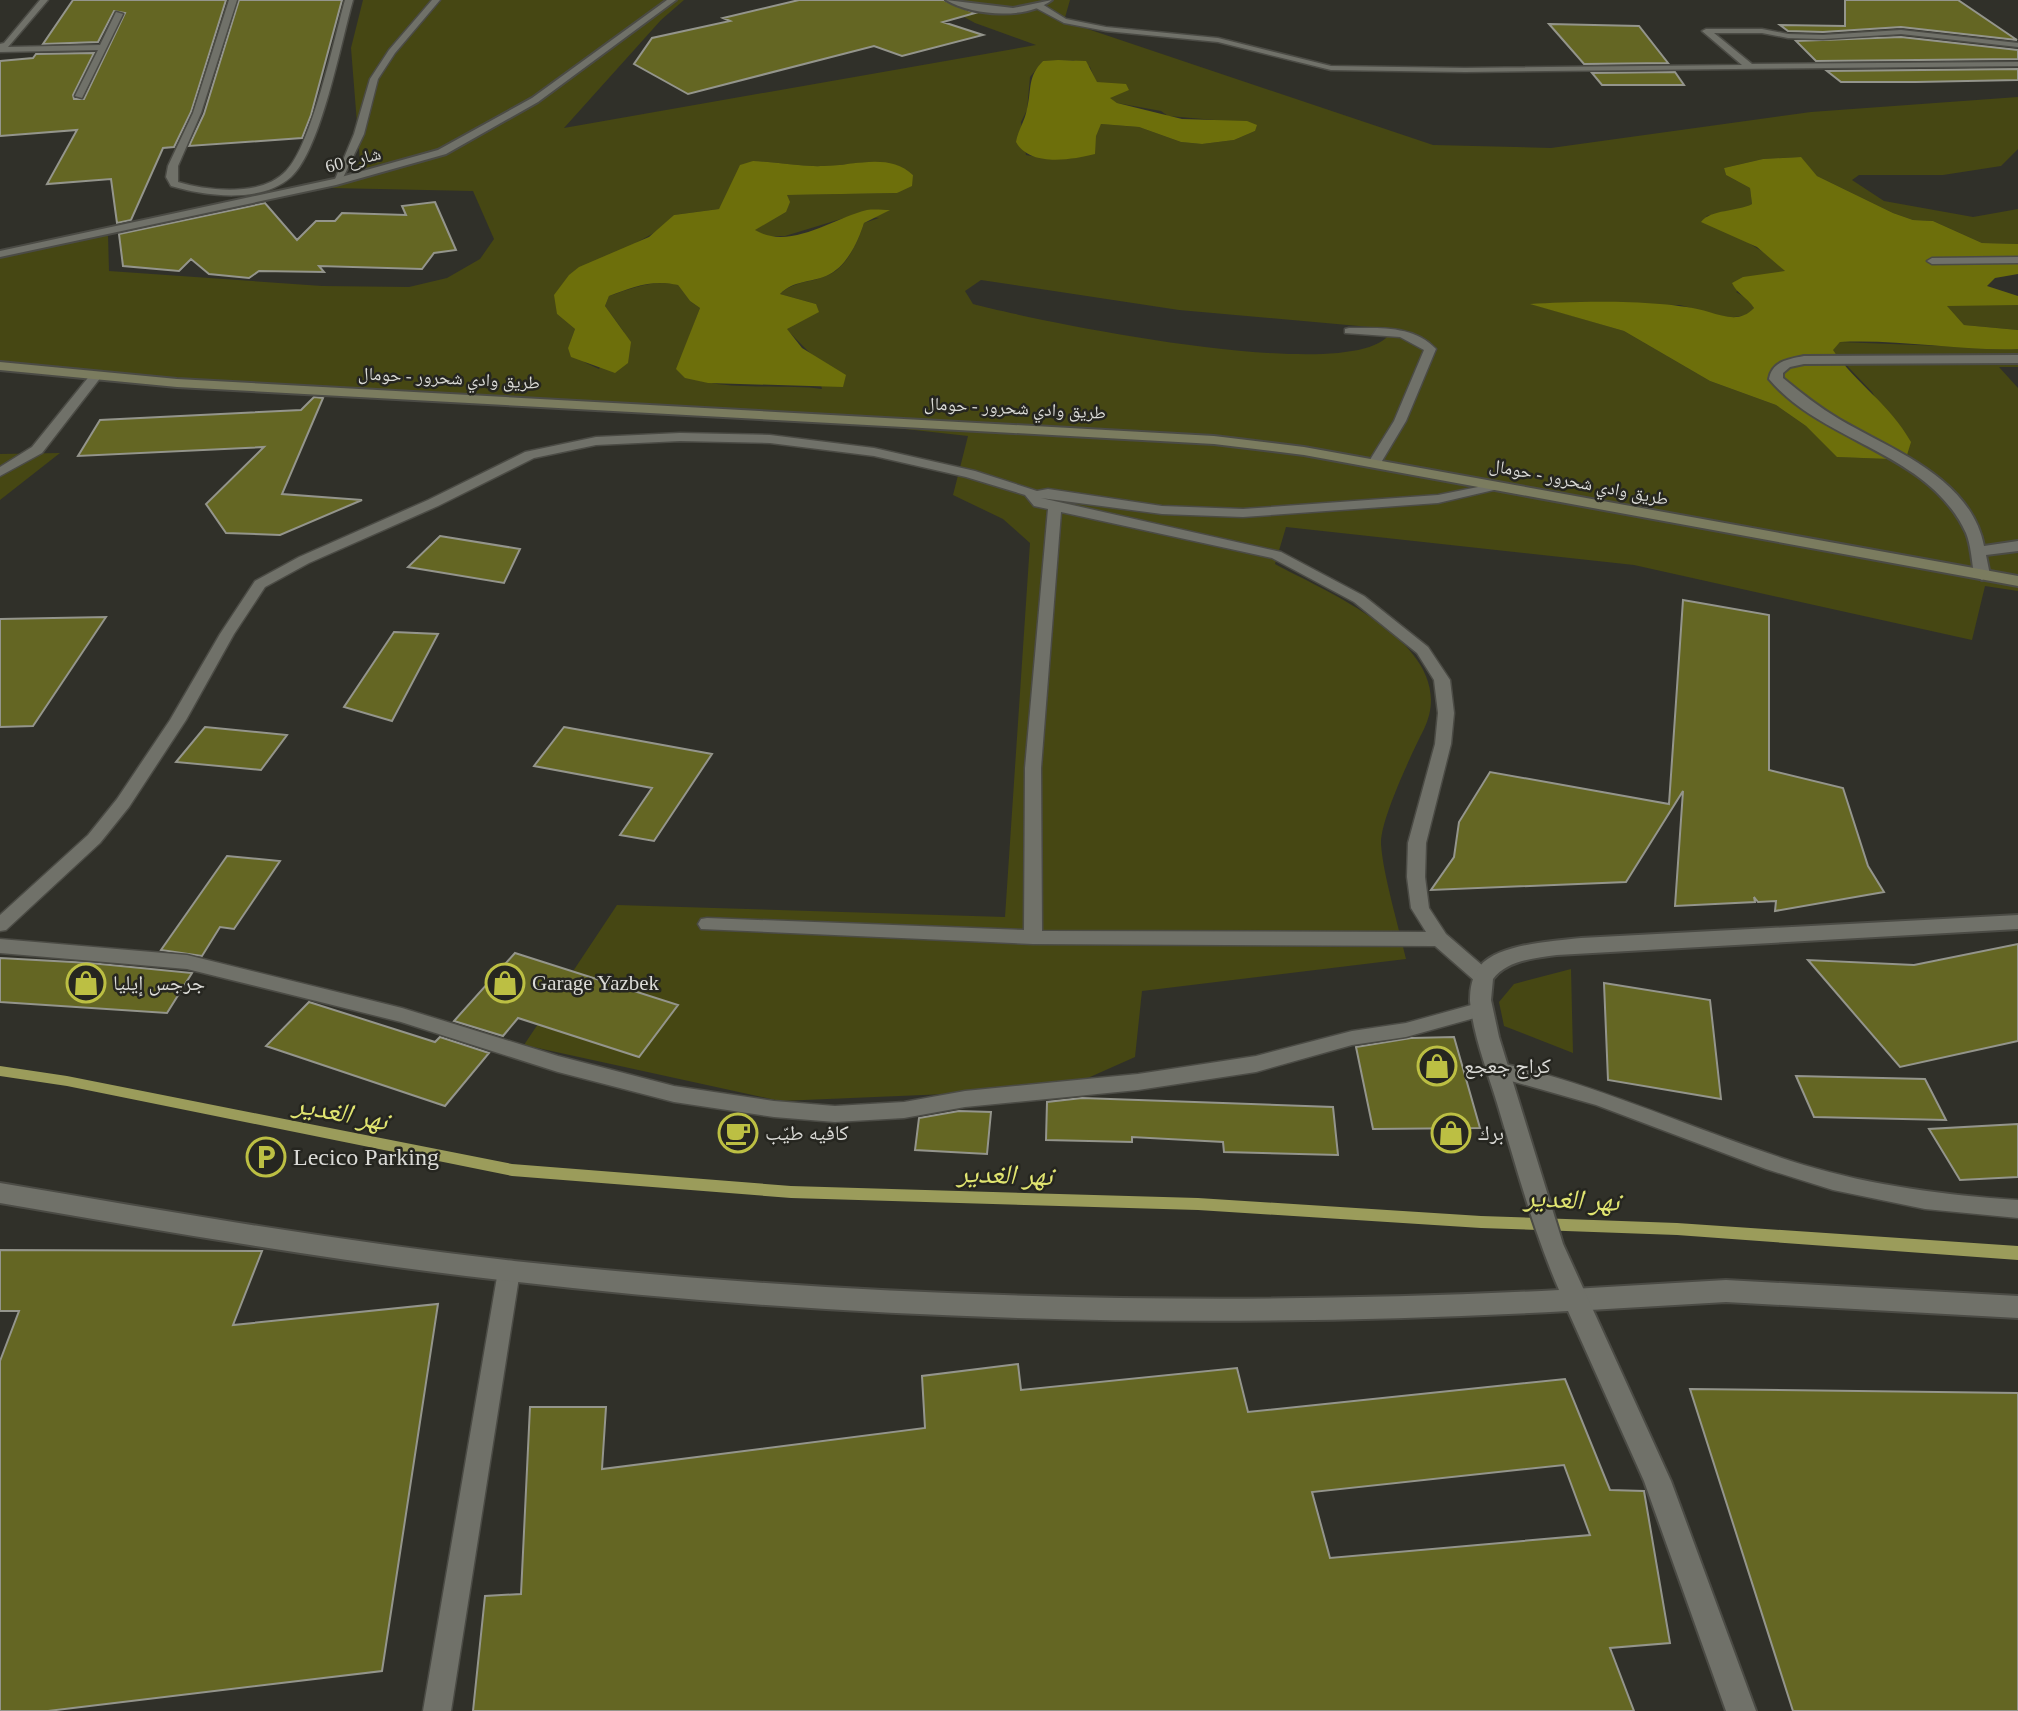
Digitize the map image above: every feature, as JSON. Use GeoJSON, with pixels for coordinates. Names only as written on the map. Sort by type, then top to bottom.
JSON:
{"type":"FeatureCollection","features":[{"type":"Feature","properties":{"kind":"main road","name":"طريق وادي شحرور - حومال"},"geometry":{"type":"LineString","coordinates":[[0,366],[95,377],[1214,440],[1374,463],[2018,581]]}},
{"type":"Feature","properties":{"kind":"street","name":"شارع 60"},"geometry":{"type":"LineString","coordinates":[[0,254],[336,182],[412,162],[467,141],[581,69],[672,0]]}},
{"type":"Feature","properties":{"kind":"street"},"geometry":{"type":"LineString","coordinates":[[950,0],[975,7],[1025,9],[1039,6],[1048,0]]}},
{"type":"Feature","properties":{"kind":"street"},"geometry":{"type":"LineString","coordinates":[[1982,575],[1981,551],[1974,530],[1948,491],[1927,475],[1787,390],[1776,379],[1777,372],[1786,364],[1814,359],[2018,359]]}},
{"type":"Feature","properties":{"kind":"street"},"geometry":{"type":"LineString","coordinates":[[1981,551],[2018,546]]}},
{"type":"Feature","properties":{"kind":"street"},"geometry":{"type":"LineString","coordinates":[[1741,1711],[1657,1481],[1573,1300],[1551,1244],[1497,1070],[1482,1009],[1483,977],[1490,965],[1514,957],[1581,945],[2018,922]]}},
{"type":"Feature","properties":{"kind":"street"},"geometry":{"type":"LineString","coordinates":[[0,1193],[319,1245],[509,1271],[860,1302],[1072,1310],[1306,1312],[1726,1291],[2018,1307]]}},
{"type":"Feature","properties":{"kind":"lane"},"geometry":{"type":"LineString","coordinates":[[0,49],[7,45],[44,0]]}},
{"type":"Feature","properties":{"kind":"lane"},"geometry":{"type":"LineString","coordinates":[[233,0],[197,113],[173,166],[171,177],[174,184],[188,189],[235,191],[264,186],[288,176],[304,148],[349,0]]}},
{"type":"Feature","properties":{"kind":"lane"},"geometry":{"type":"LineString","coordinates":[[336,182],[359,134],[374,79],[392,52],[436,0]]}},
{"type":"Feature","properties":{"kind":"lane"},"geometry":{"type":"LineString","coordinates":[[1039,6],[1064,20],[1106,29],[1218,40],[1331,68],[1465,70],[2018,64]]}},
{"type":"Feature","properties":{"kind":"lane"},"geometry":{"type":"LineString","coordinates":[[79,96],[119,14]]}},
{"type":"Feature","properties":{"kind":"lane"},"geometry":{"type":"LineString","coordinates":[[1749,66],[1706,31],[1762,31],[1788,36],[1823,37],[1901,32],[2018,45]]}},
{"type":"Feature","properties":{"kind":"lane"},"geometry":{"type":"LineString","coordinates":[[0,49],[103,47]]}},
{"type":"Feature","properties":{"kind":"lane"},"geometry":{"type":"LineString","coordinates":[[1932,261],[2018,260]]}},
{"type":"Feature","properties":{"kind":"lane"},"geometry":{"type":"LineString","coordinates":[[1349,331],[1405,334],[1420,339],[1430,349],[1400,421],[1374,463]]}},
{"type":"Feature","properties":{"kind":"lane"},"geometry":{"type":"LineString","coordinates":[[0,472],[37,450],[95,377]]}},
{"type":"Feature","properties":{"kind":"lane"},"geometry":{"type":"LineString","coordinates":[[0,925],[93,839],[123,803],[178,720],[227,634],[260,584],[304,560],[433,503],[501,467],[530,455],[596,441],[680,437],[770,439],[874,452],[970,474],[1032,494],[1066,495],[1163,510],[1243,513],[1438,499],[1493,486]]}},
{"type":"Feature","properties":{"kind":"lane"},"geometry":{"type":"LineString","coordinates":[[1032,494],[1033,499],[1039,503],[1055,508],[1276,555],[1359,600],[1423,650],[1443,680],[1446,713],[1443,744],[1417,843],[1416,877],[1420,908],[1439,939],[1483,977]]}},
{"type":"Feature","properties":{"kind":"lane"},"geometry":{"type":"LineString","coordinates":[[1033,937],[1033,768],[1055,508]]}},
{"type":"Feature","properties":{"kind":"lane"},"geometry":{"type":"LineString","coordinates":[[707,924],[1033,937],[1439,939]]}},
{"type":"Feature","properties":{"kind":"lane"},"geometry":{"type":"LineString","coordinates":[[0,946],[187,962],[402,1015],[558,1064],[674,1094],[774,1109],[835,1114],[904,1110],[992,1095],[1138,1082],[1256,1064],[1352,1038],[1406,1030],[1482,1009]]}},
{"type":"Feature","properties":{"kind":"lane"},"geometry":{"type":"LineString","coordinates":[[1497,1070],[1600,1095],[1776,1164],[1847,1186],[1910,1199],[2018,1209]]}},
{"type":"Feature","properties":{"kind":"lane"},"geometry":{"type":"LineString","coordinates":[[437,1711],[509,1271]]}},
{"type":"Feature","properties":{"kind":"shaded area"},"geometry":{"type":"Polygon","coordinates":[[[363,0],[684,0],[661,20],[564,128],[1036,45],[975,23],[933,0],[1070,0],[1064,21],[1433,145],[1551,148],[1811,112],[2018,97],[2018,149],[2001,166],[1943,175],[1859,175],[1852,180],[1884,201],[1973,217],[2018,209],[2018,244],[1982,243],[1933,221],[1913,220],[1893,213],[1817,176],[1800,157],[1763,159],[1724,168],[1726,175],[1750,188],[1752,204],[1741,210],[1706,216],[1771,257],[1786,272],[1766,275],[1736,292],[1748,299],[1754,308],[1747,315],[1728,318],[1680,305],[1532,304],[1624,331],[1710,381],[1776,405],[1806,426],[1838,457],[1888,459],[1907,455],[1872,392],[1832,350],[1840,342],[2018,349],[2018,367],[1999,367],[2018,388],[2018,591],[1985,586],[1972,640],[1634,565],[1286,527],[1275,564],[1356,607],[1384,627],[1408,648],[1425,673],[1431,700],[1424,729],[1391,803],[1381,844],[1406,959],[1142,991],[1135,1057],[1063,1089],[780,1101],[524,1045],[617,905],[1005,917],[1030,543],[1003,519],[953,495],[968,436],[860,424],[133,384],[0,364],[0,250],[108,234],[109,271],[322,286],[409,287],[447,278],[480,259],[494,239],[473,191],[331,188],[350,175],[360,161],[351,48],[363,0]],[[1073,60],[1043,61],[1030,77],[1027,110],[1021,122],[1026,155],[1042,158],[1080,157],[1101,124],[1139,127],[1181,142],[1202,144],[1234,140],[1255,131],[1215,120],[1168,116],[1161,111],[1117,103],[1109,98],[1109,84],[1096,82],[1090,67],[1073,60]],[[753,161],[719,209],[674,215],[659,230],[636,243],[557,314],[575,329],[568,348],[586,363],[599,369],[624,332],[605,306],[609,296],[643,285],[669,283],[678,285],[690,301],[700,308],[677,369],[689,377],[724,385],[822,389],[813,356],[786,329],[816,304],[780,294],[796,284],[820,278],[840,267],[850,254],[864,223],[879,218],[854,215],[785,236],[766,236],[754,230],[786,212],[786,195],[897,193],[913,175],[903,168],[882,162],[815,166],[753,161]],[[981,280],[965,291],[973,304],[1059,323],[1196,346],[1265,353],[1326,354],[1370,347],[1392,329],[1179,310],[981,280]]]}},
{"type":"Feature","properties":{"kind":"shaded area"},"geometry":{"type":"Polygon","coordinates":[[[1043,61],[1086,61],[1097,82],[1126,84],[1129,90],[1110,98],[1117,103],[1182,119],[1247,121],[1257,125],[1255,131],[1234,140],[1202,144],[1181,142],[1139,127],[1101,124],[1096,136],[1095,154],[1052,160],[1031,155],[1022,150],[1016,142],[1026,113],[1032,78],[1043,61]]]}},
{"type":"Feature","properties":{"kind":"shaded area"},"geometry":{"type":"Polygon","coordinates":[[[1801,157],[1817,176],[1893,213],[1913,220],[1933,221],[1982,243],[2018,244],[2018,274],[1995,278],[1987,286],[2018,296],[2018,305],[1947,306],[1964,325],[2018,330],[2018,349],[1840,342],[1833,350],[1902,428],[1911,442],[1907,455],[1888,459],[1837,457],[1806,426],[1776,405],[1710,381],[1624,331],[1530,304],[1646,303],[1691,308],[1727,317],[1744,315],[1754,308],[1732,283],[1743,277],[1785,271],[1757,247],[1701,222],[1711,215],[1752,204],[1750,188],[1726,175],[1724,168],[1763,159],[1801,157]]]}},
{"type":"Feature","properties":{"kind":"shaded area"},"geometry":{"type":"Polygon","coordinates":[[[753,161],[815,166],[882,162],[903,168],[913,175],[912,186],[897,193],[787,195],[790,202],[786,212],[755,230],[782,237],[797,235],[867,210],[890,210],[864,223],[850,254],[840,267],[826,276],[796,284],[780,294],[816,304],[819,312],[787,329],[802,348],[846,375],[843,387],[708,383],[685,378],[676,369],[700,308],[690,301],[678,285],[669,283],[643,285],[609,296],[605,306],[631,342],[628,363],[615,373],[571,357],[568,348],[575,329],[557,314],[554,295],[569,275],[579,267],[649,237],[674,215],[719,209],[740,165],[753,161]]]}},
{"type":"Feature","properties":{"kind":"shaded area"},"geometry":{"type":"Polygon","coordinates":[[[2018,305],[2018,330],[1964,325],[1946,306],[2018,305]]]}},
{"type":"Feature","properties":{"kind":"shaded area"},"geometry":{"type":"Polygon","coordinates":[[[60,453],[0,500],[0,454],[60,453]]]}},
{"type":"Feature","properties":{"kind":"shaded area"},"geometry":{"type":"Polygon","coordinates":[[[1571,969],[1573,1053],[1504,1026],[1499,1002],[1514,984],[1571,969]]]}},
{"type":"Feature","properties":{"kind":"building"},"geometry":{"type":"Polygon","coordinates":[[[73,0],[226,0],[191,112],[174,147],[163,148],[131,220],[117,223],[111,179],[47,184],[77,130],[0,136],[0,61],[33,58],[36,54],[94,53],[73,95],[74,99],[84,99],[125,13],[114,11],[98,42],[43,44],[73,0]]]}},
{"type":"Feature","properties":{"kind":"building"},"geometry":{"type":"Polygon","coordinates":[[[239,0],[342,0],[311,115],[302,138],[189,146],[204,114],[239,0]]]}},
{"type":"Feature","properties":{"kind":"building"},"geometry":{"type":"Polygon","coordinates":[[[799,0],[944,0],[975,13],[943,22],[983,35],[902,56],[874,46],[688,94],[634,64],[652,38],[730,21],[723,18],[799,0]]]}},
{"type":"Feature","properties":{"kind":"building"},"geometry":{"type":"Polygon","coordinates":[[[1845,0],[1958,0],[2017,40],[1901,27],[1823,32],[1788,31],[1780,25],[1845,26],[1845,0]]]}},
{"type":"Feature","properties":{"kind":"building"},"geometry":{"type":"Polygon","coordinates":[[[1549,24],[1639,26],[1668,63],[1584,64],[1549,24]]]}},
{"type":"Feature","properties":{"kind":"building"},"geometry":{"type":"Polygon","coordinates":[[[1901,37],[2018,50],[2018,59],[1816,61],[1796,41],[1901,37]]]}},
{"type":"Feature","properties":{"kind":"building"},"geometry":{"type":"Polygon","coordinates":[[[2018,69],[2018,80],[1916,82],[1841,82],[1827,71],[2018,69]]]}},
{"type":"Feature","properties":{"kind":"building"},"geometry":{"type":"Polygon","coordinates":[[[1675,72],[1684,85],[1602,85],[1592,73],[1675,72]]]}},
{"type":"Feature","properties":{"kind":"building"},"geometry":{"type":"Polygon","coordinates":[[[435,202],[456,250],[434,253],[422,269],[319,266],[324,272],[259,271],[249,278],[209,274],[191,259],[179,271],[123,266],[119,234],[265,203],[297,240],[316,221],[335,221],[342,213],[406,215],[402,206],[435,202]]]}},
{"type":"Feature","properties":{"kind":"building"},"geometry":{"type":"Polygon","coordinates":[[[314,397],[323,398],[282,494],[362,500],[280,535],[226,533],[206,504],[264,447],[78,456],[100,420],[301,410],[314,397]]]}},
{"type":"Feature","properties":{"kind":"building"},"geometry":{"type":"Polygon","coordinates":[[[440,536],[520,549],[504,583],[408,567],[440,536]]]}},
{"type":"Feature","properties":{"kind":"building"},"geometry":{"type":"Polygon","coordinates":[[[1683,600],[1769,615],[1769,770],[1843,788],[1868,866],[1884,892],[1775,911],[1776,901],[1758,902],[1754,897],[1755,902],[1675,906],[1683,791],[1626,882],[1431,890],[1454,857],[1459,822],[1490,772],[1669,804],[1683,600]]]}},
{"type":"Feature","properties":{"kind":"building"},"geometry":{"type":"Polygon","coordinates":[[[106,617],[33,726],[0,727],[0,619],[106,617]]]}},
{"type":"Feature","properties":{"kind":"building"},"geometry":{"type":"Polygon","coordinates":[[[394,632],[438,634],[392,721],[344,707],[394,632]]]}},
{"type":"Feature","properties":{"kind":"building"},"geometry":{"type":"Polygon","coordinates":[[[205,727],[287,735],[261,770],[176,762],[205,727]]]}},
{"type":"Feature","properties":{"kind":"building"},"geometry":{"type":"Polygon","coordinates":[[[564,727],[712,754],[654,841],[620,835],[652,788],[534,766],[564,727]]]}},
{"type":"Feature","properties":{"kind":"building"},"geometry":{"type":"Polygon","coordinates":[[[227,856],[280,861],[234,929],[220,927],[202,956],[161,950],[227,856]]]}},
{"type":"Feature","properties":{"kind":"building"},"geometry":{"type":"Polygon","coordinates":[[[2018,944],[2018,1041],[1900,1067],[1808,960],[1914,965],[2018,944]]]}},
{"type":"Feature","properties":{"kind":"building"},"geometry":{"type":"Polygon","coordinates":[[[515,953],[678,1005],[639,1057],[518,1018],[503,1036],[454,1021],[515,953]]]}},
{"type":"Feature","properties":{"kind":"building"},"geometry":{"type":"Polygon","coordinates":[[[0,958],[192,973],[167,1013],[0,1002],[0,958]]]}},
{"type":"Feature","properties":{"kind":"building"},"geometry":{"type":"Polygon","coordinates":[[[1604,983],[1710,1000],[1721,1099],[1608,1080],[1604,983]]]}},
{"type":"Feature","properties":{"kind":"building"},"geometry":{"type":"Polygon","coordinates":[[[309,1002],[435,1042],[440,1037],[489,1053],[445,1106],[266,1046],[309,1002]]]}},
{"type":"Feature","properties":{"kind":"building"},"geometry":{"type":"Polygon","coordinates":[[[1454,1037],[1480,1128],[1373,1129],[1356,1047],[1411,1038],[1454,1037]]]}},
{"type":"Feature","properties":{"kind":"building"},"geometry":{"type":"Polygon","coordinates":[[[1796,1076],[1925,1079],[1946,1120],[1814,1117],[1796,1076]]]}},
{"type":"Feature","properties":{"kind":"building"},"geometry":{"type":"Polygon","coordinates":[[[1082,1098],[1333,1107],[1338,1155],[1224,1152],[1223,1142],[1132,1137],[1132,1142],[1046,1140],[1047,1102],[1082,1098]]]}},
{"type":"Feature","properties":{"kind":"building"},"geometry":{"type":"Polygon","coordinates":[[[959,1111],[991,1112],[987,1154],[915,1150],[919,1118],[959,1111]]]}},
{"type":"Feature","properties":{"kind":"building"},"geometry":{"type":"Polygon","coordinates":[[[2018,1124],[2018,1177],[1960,1180],[1929,1129],[2018,1124]]]}},
{"type":"Feature","properties":{"kind":"building"},"geometry":{"type":"Polygon","coordinates":[[[0,1250],[262,1251],[233,1325],[438,1304],[382,1671],[48,1711],[0,1711],[0,1361],[19,1311],[0,1311],[0,1250]]]}},
{"type":"Feature","properties":{"kind":"building"},"geometry":{"type":"Polygon","coordinates":[[[1018,1364],[1021,1390],[1237,1368],[1248,1412],[1565,1379],[1610,1490],[1644,1491],[1670,1643],[1610,1648],[1634,1711],[473,1711],[485,1596],[521,1594],[530,1407],[606,1407],[602,1469],[925,1428],[922,1376],[1018,1364]],[[1564,1465],[1312,1492],[1330,1558],[1590,1535],[1564,1465]]]}},
{"type":"Feature","properties":{"kind":"building"},"geometry":{"type":"Polygon","coordinates":[[[1690,1389],[2018,1393],[2018,1711],[1793,1711],[1690,1389]]]}},
{"type":"Feature","properties":{"kind":"waterway","name":"نهر الغدير"},"geometry":{"type":"LineString","coordinates":[[0,1071],[67,1081],[512,1170],[791,1192],[1198,1204],[1481,1222],[1677,1229],[2018,1253]]}},
{"type":"Feature","properties":{"kind":"place","name":"جرجس إيليا"},"geometry":{"type":"Point","coordinates":[86,983]}},
{"type":"Feature","properties":{"kind":"place","name":"Garage Yazbek"},"geometry":{"type":"Point","coordinates":[505,983]}},
{"type":"Feature","properties":{"kind":"place","name":"كراج جعجع"},"geometry":{"type":"Point","coordinates":[1437,1066]}},
{"type":"Feature","properties":{"kind":"place","name":"كافيه طيّب"},"geometry":{"type":"Point","coordinates":[738,1133]}},
{"type":"Feature","properties":{"kind":"place","name":"برك"},"geometry":{"type":"Point","coordinates":[1451,1133]}},
{"type":"Feature","properties":{"kind":"place","name":"Lecico Parking"},"geometry":{"type":"Point","coordinates":[266,1157]}}]}
